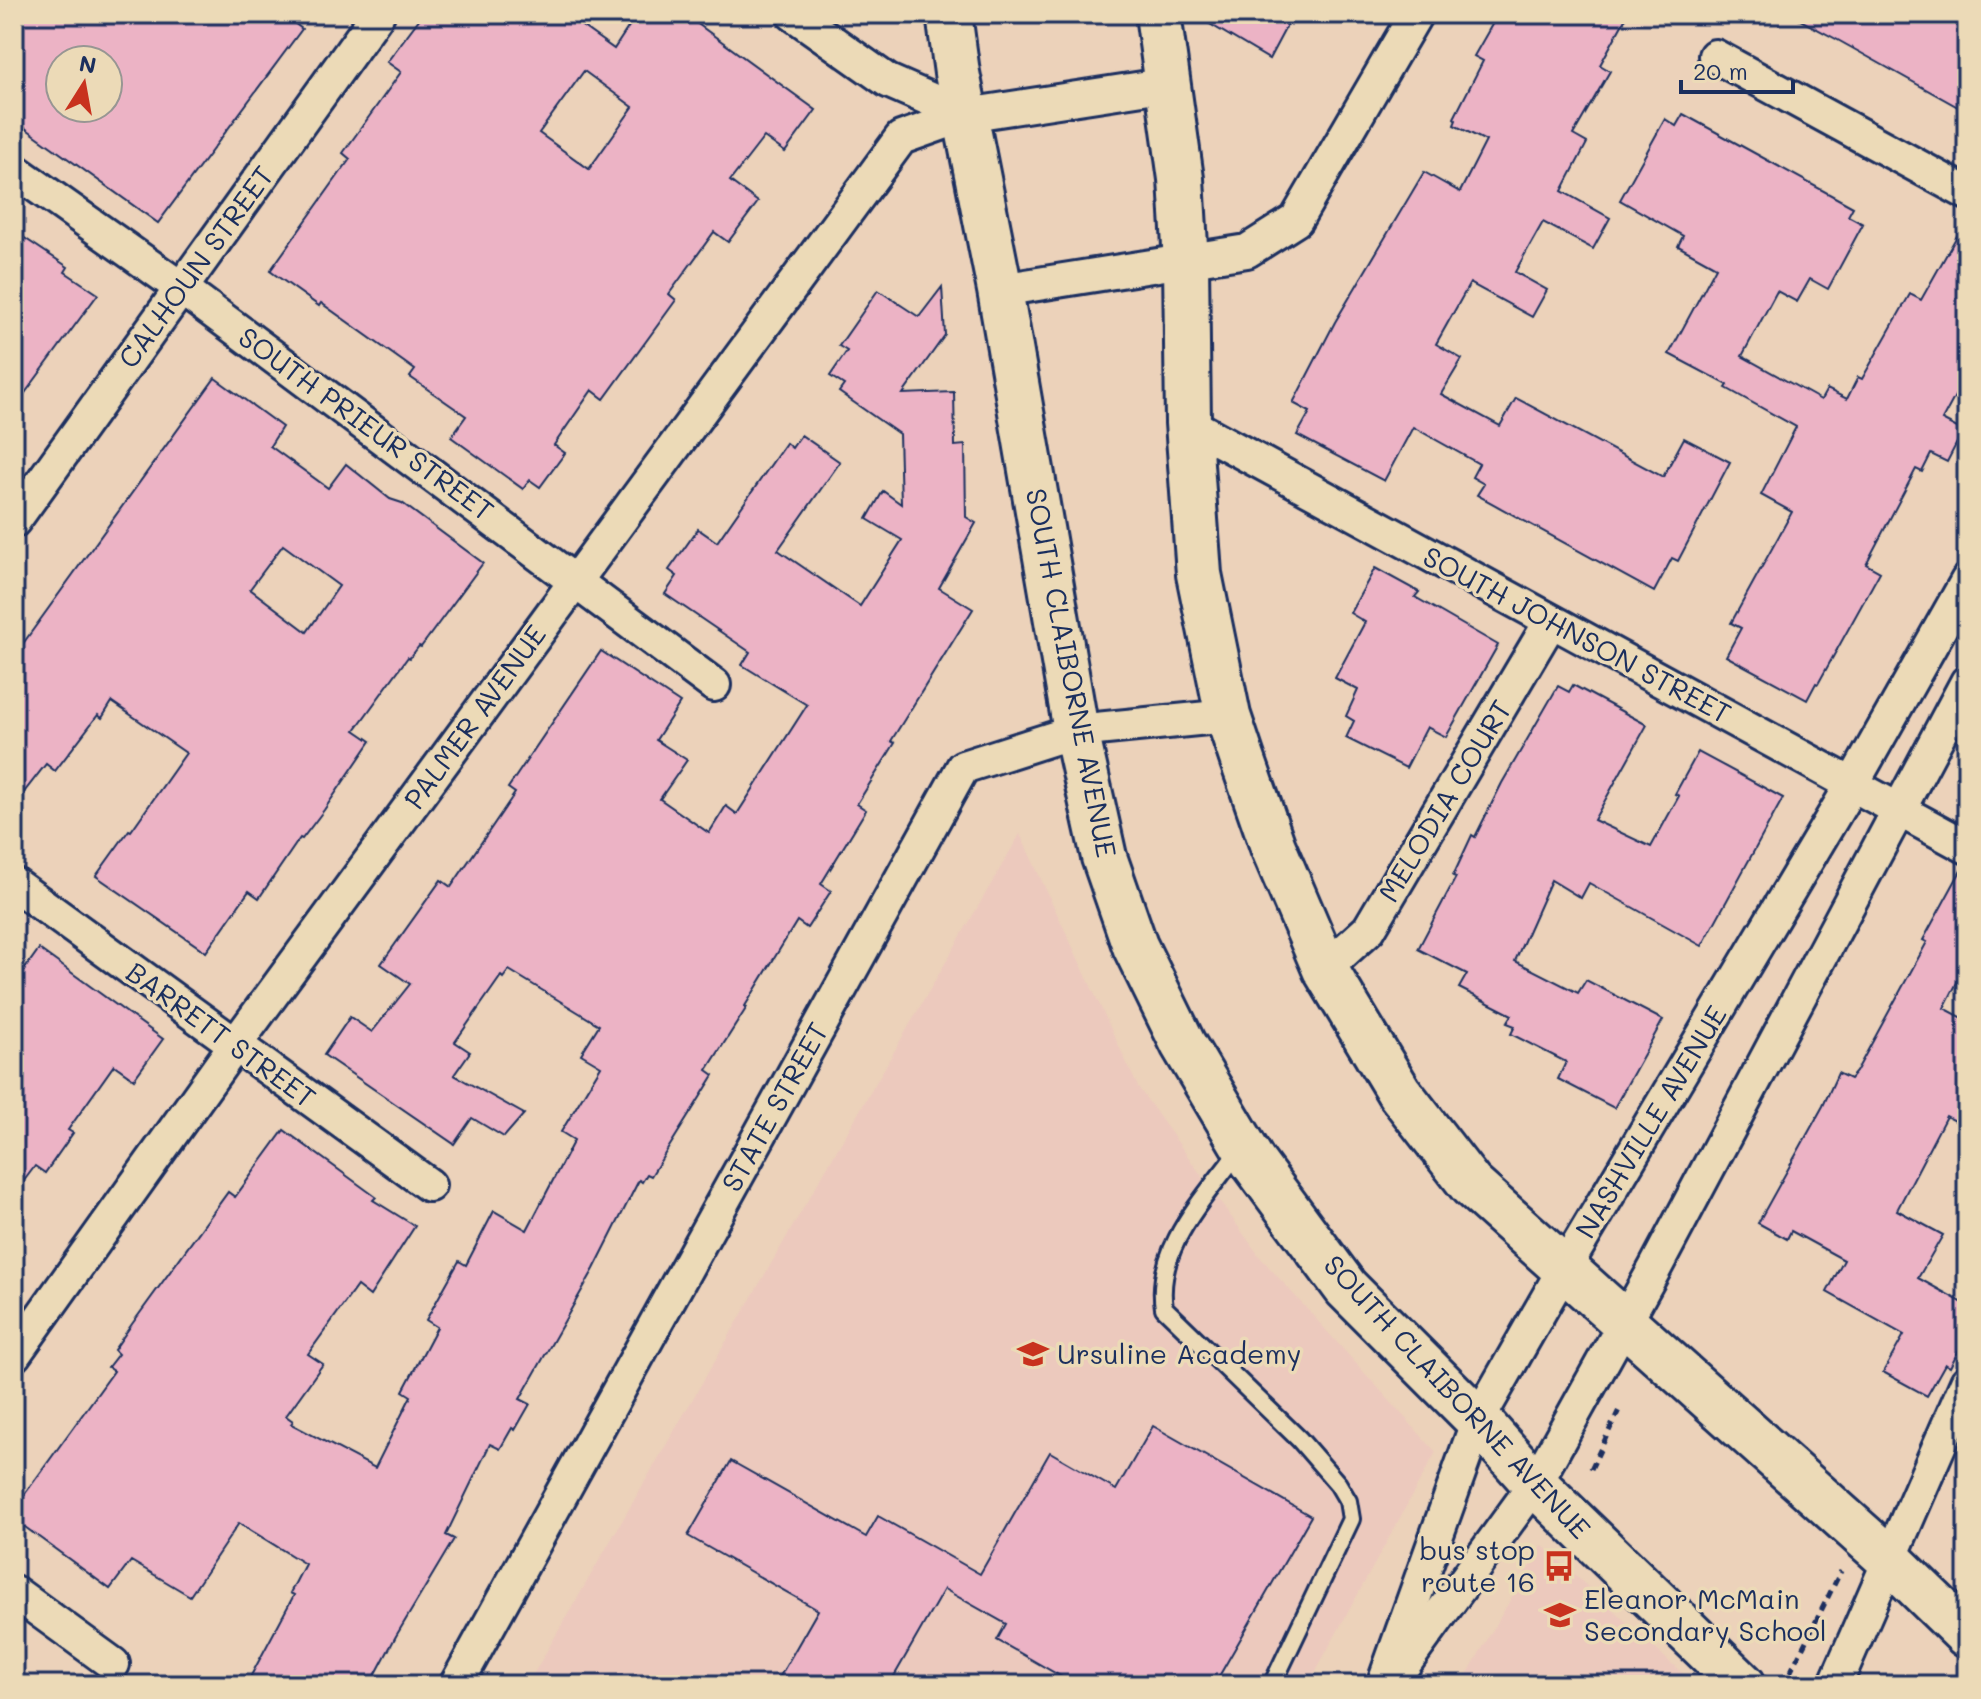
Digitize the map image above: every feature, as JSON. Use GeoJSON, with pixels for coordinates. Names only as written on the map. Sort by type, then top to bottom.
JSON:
{"type":"FeatureCollection","features":[{"type":"Feature","properties":{"kind":"main road","name":"SOUTH CLAIBORNE AVENUE"},"geometry":{"type":"LineString","coordinates":[[949,14],[1076,731],[1104,857],[1135,946],[1183,1044],[1244,1145],[1346,1288],[1478,1420],[1535,1484],[1743,1685]]}},
{"type":"Feature","properties":{"kind":"main road"},"geometry":{"type":"LineString","coordinates":[[1158,14],[1181,179],[1186,263],[1188,423],[1199,574],[1228,716],[1273,847],[1325,969],[1399,1092],[1471,1185],[1890,1560],[1967,1635]]}},
{"type":"Feature","properties":{"kind":"street","name":"CALHOUN STREET"},"geometry":{"type":"LineString","coordinates":[[14,521],[378,14]]}},
{"type":"Feature","properties":{"kind":"street"},"geometry":{"type":"LineString","coordinates":[[793,14],[888,81],[966,115]]}},
{"type":"Feature","properties":{"kind":"street"},"geometry":{"type":"LineString","coordinates":[[1000,290],[1247,251],[1296,220],[1416,14]]}},
{"type":"Feature","properties":{"kind":"street"},"geometry":{"type":"LineString","coordinates":[[1715,56],[1967,193]]}},
{"type":"Feature","properties":{"kind":"street","name":"PALMER AVENUE"},"geometry":{"type":"LineString","coordinates":[[14,1355],[235,1045],[901,138],[966,115],[1169,84]]}},
{"type":"Feature","properties":{"kind":"street","name":"SOUTH PRIEUR STREET"},"geometry":{"type":"LineString","coordinates":[[14,170],[181,288],[714,685]]}},
{"type":"Feature","properties":{"kind":"street","name":"SOUTH JOHNSON STREET"},"geometry":{"type":"LineString","coordinates":[[1188,423],[1967,847]]}},
{"type":"Feature","properties":{"kind":"street","name":"NASHVILLE AVENUE"},"geometry":{"type":"LineString","coordinates":[[1386,1685],[1478,1420],[1564,1269],[1853,783],[1967,581]]}},
{"type":"Feature","properties":{"kind":"street","name":"MELODIA COURT"},"geometry":{"type":"LineString","coordinates":[[1325,969],[1369,929],[1551,621]]}},
{"type":"Feature","properties":{"kind":"street","name":"NASHVILLE AVENUE"},"geometry":{"type":"LineString","coordinates":[[1386,1685],[1535,1484],[1624,1325],[1967,682]]}},
{"type":"Feature","properties":{"kind":"street","name":"STATE STREET"},"geometry":{"type":"LineString","coordinates":[[456,1685],[963,767],[1076,731],[1228,716]]}},
{"type":"Feature","properties":{"kind":"street","name":"BARRETT STREET"},"geometry":{"type":"LineString","coordinates":[[14,884],[429,1185]]}},
{"type":"Feature","properties":{"kind":"street"},"geometry":{"type":"LineString","coordinates":[[1835,1685],[1967,1382]]}},
{"type":"Feature","properties":{"kind":"street"},"geometry":{"type":"LineString","coordinates":[[14,1592],[113,1664]]}},
{"type":"Feature","properties":{"kind":"lane"},"geometry":{"type":"LineString","coordinates":[[1244,1145],[1169,1253],[1161,1286],[1164,1308],[1299,1439],[1338,1484],[1348,1501],[1351,1519],[1272,1685]]}},
{"type":"Feature","properties":{"kind":"path"},"geometry":{"type":"LineString","coordinates":[[1591,1469],[1625,1398]]}},
{"type":"Feature","properties":{"kind":"path"},"geometry":{"type":"LineString","coordinates":[[1790,1673],[1843,1565]]}},
{"type":"Feature","properties":{"kind":"shaded area","name":"Ursuline Academy"},"geometry":{"type":"Polygon","coordinates":[[[1020,834],[1138,1087],[1260,1257],[1436,1452],[1308,1685],[527,1685],[1020,834]]]}},
{"type":"Feature","properties":{"kind":"shaded area","name":"Eleanor McMain Secondary School"},"geometry":{"type":"Polygon","coordinates":[[[1542,1545],[1695,1685],[1461,1685],[1542,1545]]]}},
{"type":"Feature","properties":{"kind":"building"},"geometry":{"type":"Polygon","coordinates":[[[14,14],[282,14],[302,29],[158,223],[14,120],[14,14]]]}},
{"type":"Feature","properties":{"kind":"building"},"geometry":{"type":"Polygon","coordinates":[[[423,14],[565,14],[614,49],[637,14],[684,14],[816,110],[785,152],[764,137],[730,181],[758,202],[728,242],[714,232],[669,294],[676,300],[604,399],[592,390],[554,445],[565,453],[540,487],[530,480],[523,489],[451,437],[466,416],[410,377],[415,370],[270,271],[350,159],[343,153],[401,72],[387,62],[423,14]],[[584,71],[539,133],[589,169],[633,107],[584,71]]]}},
{"type":"Feature","properties":{"kind":"building"},"geometry":{"type":"Polygon","coordinates":[[[1193,14],[1293,14],[1269,59],[1193,14]]]}},
{"type":"Feature","properties":{"kind":"building"},"geometry":{"type":"Polygon","coordinates":[[[1498,14],[1628,14],[1600,65],[1610,71],[1573,135],[1587,143],[1562,191],[1610,218],[1593,249],[1543,222],[1515,272],[1547,290],[1532,317],[1470,283],[1436,344],[1462,359],[1441,394],[1500,426],[1516,398],[1663,477],[1684,438],[1730,462],[1678,561],[1672,558],[1654,592],[1477,495],[1484,484],[1472,477],[1479,464],[1413,427],[1384,481],[1297,435],[1310,412],[1293,403],[1335,322],[1424,172],[1460,192],[1486,141],[1454,125],[1454,118],[1483,61],[1474,56],[1498,14]]]}},
{"type":"Feature","properties":{"kind":"building"},"geometry":{"type":"Polygon","coordinates":[[[1789,14],[1967,14],[1967,112],[1836,39],[1789,14]]]}},
{"type":"Feature","properties":{"kind":"building"},"geometry":{"type":"Polygon","coordinates":[[[1683,114],[1853,207],[1848,216],[1863,224],[1828,289],[1810,279],[1797,302],[1777,291],[1742,356],[1821,400],[1827,389],[1847,399],[1858,377],[1862,379],[1910,294],[1921,300],[1967,218],[1967,374],[1942,420],[1963,431],[1947,462],[1931,454],[1922,472],[1916,469],[1866,564],[1880,572],[1807,700],[1726,656],[1741,628],[1731,623],[1792,512],[1761,495],[1796,427],[1726,388],[1728,385],[1669,354],[1716,267],[1678,246],[1683,236],[1620,200],[1665,119],[1676,126],[1683,114]]]}},
{"type":"Feature","properties":{"kind":"building"},"geometry":{"type":"Polygon","coordinates":[[[14,231],[68,267],[65,272],[98,294],[14,408],[14,231]]]}},
{"type":"Feature","properties":{"kind":"building"},"geometry":{"type":"Polygon","coordinates":[[[942,287],[945,335],[903,394],[954,392],[955,446],[965,445],[966,517],[976,523],[939,588],[973,609],[891,741],[895,743],[857,804],[866,810],[821,884],[831,891],[807,928],[797,921],[707,1070],[714,1075],[651,1176],[647,1174],[642,1182],[639,1180],[594,1269],[520,1399],[530,1404],[500,1449],[490,1444],[446,1535],[454,1539],[370,1685],[246,1685],[294,1595],[290,1593],[305,1564],[239,1523],[190,1596],[131,1561],[110,1589],[14,1519],[14,1509],[114,1371],[108,1367],[118,1354],[114,1350],[132,1324],[228,1192],[235,1197],[284,1130],[376,1197],[373,1200],[415,1226],[370,1296],[357,1286],[308,1354],[323,1364],[286,1416],[293,1421],[291,1424],[375,1468],[411,1396],[403,1391],[437,1327],[426,1320],[459,1261],[466,1265],[494,1211],[527,1230],[574,1140],[561,1132],[601,1066],[581,1054],[599,1025],[509,970],[503,978],[501,976],[455,1042],[470,1052],[454,1075],[524,1114],[504,1137],[472,1118],[454,1144],[324,1055],[350,1017],[372,1032],[410,984],[381,964],[441,880],[451,887],[515,793],[508,788],[601,651],[680,703],[656,740],[687,760],[660,799],[709,833],[726,806],[737,814],[807,705],[742,665],[750,652],[665,594],[677,576],[669,570],[698,529],[717,542],[786,443],[792,448],[801,435],[840,462],[778,550],[860,606],[902,540],[867,519],[883,491],[901,504],[899,434],[839,392],[844,385],[830,376],[847,351],[839,346],[878,290],[919,317],[942,287]]]}},
{"type":"Feature","properties":{"kind":"building"},"geometry":{"type":"Polygon","coordinates":[[[215,378],[282,427],[270,446],[328,488],[346,464],[390,499],[402,503],[483,563],[355,730],[371,741],[324,810],[300,838],[259,898],[249,891],[206,952],[96,876],[186,753],[112,702],[102,718],[98,715],[55,771],[46,764],[14,805],[14,656],[215,378]],[[283,545],[250,589],[307,632],[339,586],[283,545]]]}},
{"type":"Feature","properties":{"kind":"building"},"geometry":{"type":"Polygon","coordinates":[[[1375,568],[1419,592],[1415,597],[1498,645],[1446,737],[1427,727],[1406,768],[1346,738],[1354,721],[1346,716],[1358,690],[1335,678],[1365,622],[1350,613],[1375,568]]]}},
{"type":"Feature","properties":{"kind":"building"},"geometry":{"type":"Polygon","coordinates":[[[1573,685],[1647,725],[1594,820],[1651,847],[1679,796],[1675,794],[1698,752],[1783,798],[1702,946],[1589,883],[1581,898],[1551,880],[1515,961],[1578,993],[1586,980],[1663,1020],[1614,1108],[1558,1079],[1566,1062],[1511,1034],[1515,1026],[1507,1023],[1512,1015],[1459,988],[1467,974],[1418,949],[1456,877],[1453,876],[1472,835],[1475,837],[1558,686],[1569,692],[1573,685]]]}},
{"type":"Feature","properties":{"kind":"building"},"geometry":{"type":"Polygon","coordinates":[[[1964,865],[1967,866],[1967,963],[1944,1008],[1967,1020],[1967,1127],[1946,1116],[1897,1210],[1943,1235],[1918,1278],[1967,1305],[1967,1334],[1950,1367],[1945,1364],[1927,1396],[1883,1372],[1904,1335],[1827,1292],[1844,1260],[1791,1231],[1787,1239],[1758,1223],[1838,1073],[1850,1079],[1856,1072],[1927,942],[1923,940],[1964,865]]]}},
{"type":"Feature","properties":{"kind":"building"},"geometry":{"type":"Polygon","coordinates":[[[39,949],[163,1039],[134,1079],[114,1065],[68,1130],[73,1133],[45,1173],[35,1166],[14,1194],[14,984],[39,949]]]}},
{"type":"Feature","properties":{"kind":"building"},"geometry":{"type":"Polygon","coordinates":[[[1153,1426],[1311,1516],[1214,1685],[1076,1685],[997,1640],[1006,1624],[944,1589],[889,1685],[775,1685],[818,1610],[688,1536],[731,1461],[866,1537],[878,1516],[980,1574],[1050,1452],[1116,1490],[1153,1426]]]}},
{"type":"Feature","properties":{"kind":"place","name":"Ursuline Academy"},"geometry":{"type":"Point","coordinates":[1033,1354]}},
{"type":"Feature","properties":{"kind":"place","name":"bus stop route 16"},"geometry":{"type":"Point","coordinates":[1559,1566]}},
{"type":"Feature","properties":{"kind":"place","name":"Eleanor McMain Secondary School"},"geometry":{"type":"Point","coordinates":[1560,1615]}}]}
